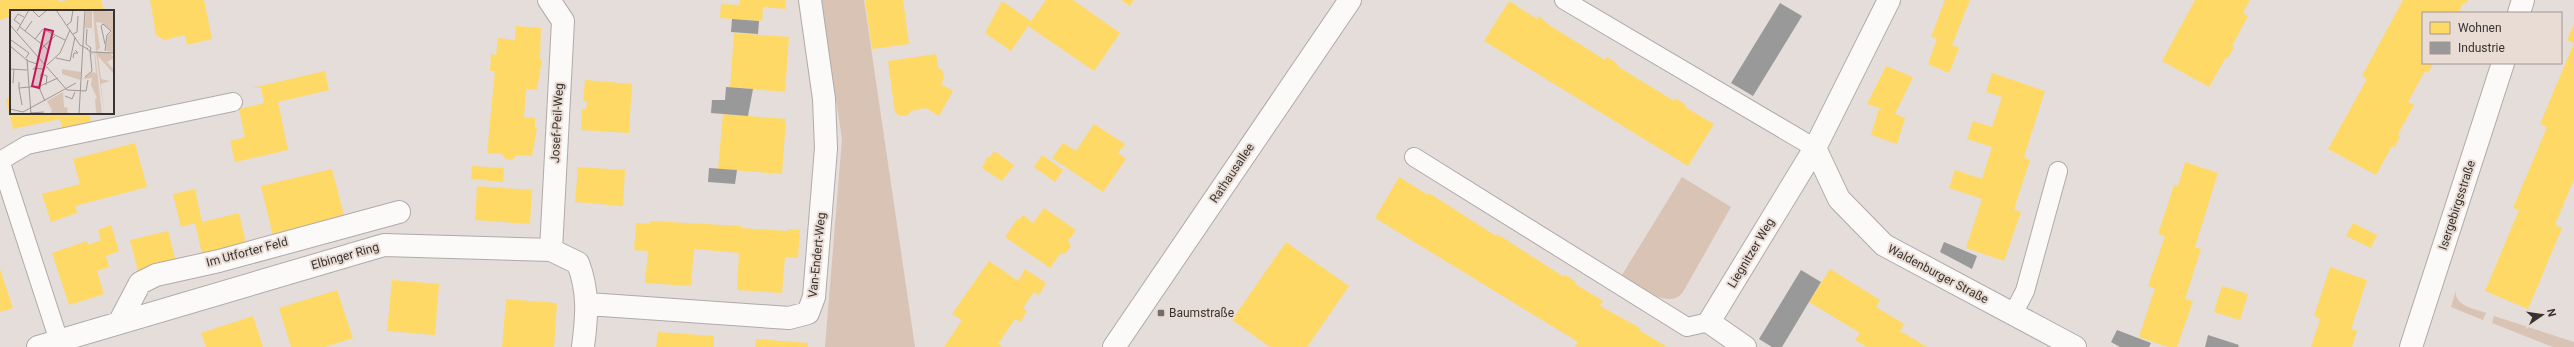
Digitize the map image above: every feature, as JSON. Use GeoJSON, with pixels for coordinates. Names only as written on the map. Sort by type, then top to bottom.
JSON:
{"type":"FeatureCollection","features":[{"type":"Feature","properties":{"kind":"street","name":"Josef-Peil-Weg"},"geometry":{"type":"LineString","coordinates":[[549,0],[563,21],[551,250]]}},
{"type":"Feature","properties":{"kind":"street","name":"Van-Endert-Weg"},"geometry":{"type":"LineString","coordinates":[[588,304],[789,318],[808,313],[814,298],[826,148],[824,99],[810,0]]}},
{"type":"Feature","properties":{"kind":"street","name":"Rathausallee"},"geometry":{"type":"LineString","coordinates":[[1114,347],[1350,0]]}},
{"type":"Feature","properties":{"kind":"street"},"geometry":{"type":"LineString","coordinates":[[1815,148],[1889,0]]}},
{"type":"Feature","properties":{"kind":"street"},"geometry":{"type":"LineString","coordinates":[[2519,12],[2523,0]]}},
{"type":"Feature","properties":{"kind":"street","name":"Isergebirgsstraße"},"geometry":{"type":"LineString","coordinates":[[2412,347],[2503,64]]}},
{"type":"Feature","properties":{"kind":"street","name":"Waldenburger Straße"},"geometry":{"type":"LineString","coordinates":[[1815,148],[1839,199],[1884,245],[2075,347]]}},
{"type":"Feature","properties":{"kind":"street","name":"Liegnitzer Weg"},"geometry":{"type":"LineString","coordinates":[[1709,322],[1815,148]]}},
{"type":"Feature","properties":{"kind":"street","name":"Im Utforter Feld"},"geometry":{"type":"LineString","coordinates":[[119,323],[140,283],[156,275],[219,261],[399,212]]}},
{"type":"Feature","properties":{"kind":"street","name":"Elbinger Ring"},"geometry":{"type":"LineString","coordinates":[[53,345],[119,323],[384,245],[551,250],[578,263],[585,282],[588,304],[583,347]]}},
{"type":"Feature","properties":{"kind":"street"},"geometry":{"type":"LineString","coordinates":[[1709,322],[1745,347]]}},
{"type":"Feature","properties":{"kind":"lane"},"geometry":{"type":"LineString","coordinates":[[1564,0],[1815,148]]}},
{"type":"Feature","properties":{"kind":"lane"},"geometry":{"type":"LineString","coordinates":[[53,345],[0,160],[27,145],[232,102]]}},
{"type":"Feature","properties":{"kind":"lane"},"geometry":{"type":"LineString","coordinates":[[1414,157],[1687,327],[1709,322]]}},
{"type":"Feature","properties":{"kind":"lane"},"geometry":{"type":"LineString","coordinates":[[2013,314],[2025,291],[2058,171]]}},
{"type":"Feature","properties":{"kind":"shaded area"},"geometry":{"type":"Polygon","coordinates":[[[821,0],[864,0],[915,347],[825,347],[842,139],[821,0]]]}},
{"type":"Feature","properties":{"kind":"shaded area"},"geometry":{"type":"Polygon","coordinates":[[[1682,177],[1731,207],[1683,292],[1677,297],[1669,299],[1661,298],[1644,290],[1622,275],[1682,177]]]}},
{"type":"Feature","properties":{"kind":"shaded area"},"geometry":{"type":"Polygon","coordinates":[[[2456,290],[2456,295],[2461,303],[2486,313],[2483,320],[2451,307],[2456,290]]]}},
{"type":"Feature","properties":{"kind":"shaded area"},"geometry":{"type":"Polygon","coordinates":[[[2494,316],[2574,342],[2574,347],[2553,347],[2492,323],[2494,316]]]}},
{"type":"Feature","properties":{"kind":"building: Wohnen"},"geometry":{"type":"Polygon","coordinates":[[[0,0],[58,0],[59,2],[68,0],[101,0],[104,10],[10,10],[10,16],[0,20],[0,0]]]}},
{"type":"Feature","properties":{"kind":"building: Wohnen"},"geometry":{"type":"Polygon","coordinates":[[[150,0],[204,0],[212,39],[187,45],[185,35],[164,40],[156,35],[150,0]]]}},
{"type":"Feature","properties":{"kind":"building: Wohnen"},"geometry":{"type":"Polygon","coordinates":[[[740,0],[785,0],[786,9],[763,7],[762,21],[720,18],[721,4],[740,5],[740,0]]]}},
{"type":"Feature","properties":{"kind":"building: Wohnen"},"geometry":{"type":"Polygon","coordinates":[[[865,0],[903,0],[909,44],[872,49],[865,0]]]}},
{"type":"Feature","properties":{"kind":"building: Wohnen"},"geometry":{"type":"Polygon","coordinates":[[[1046,0],[1073,0],[1120,33],[1094,71],[1028,26],[1011,51],[985,33],[1002,1],[1031,21],[1046,0]]]}},
{"type":"Feature","properties":{"kind":"building: Wohnen"},"geometry":{"type":"Polygon","coordinates":[[[1121,0],[1134,0],[1130,6],[1121,0]]]}},
{"type":"Feature","properties":{"kind":"building: Wohnen"},"geometry":{"type":"Polygon","coordinates":[[[1945,0],[1970,0],[1952,45],[1959,48],[1949,73],[1928,64],[1937,39],[1931,37],[1945,0]]]}},
{"type":"Feature","properties":{"kind":"building: Wohnen"},"geometry":{"type":"Polygon","coordinates":[[[2195,0],[2250,0],[2243,13],[2248,16],[2232,46],[2234,47],[2228,58],[2226,57],[2209,87],[2162,61],[2195,0]]]}},
{"type":"Feature","properties":{"kind":"building: Wohnen"},"geometry":{"type":"Polygon","coordinates":[[[2403,0],[2468,0],[2466,4],[2464,2],[2459,12],[2422,12],[2422,64],[2432,64],[2428,73],[2425,71],[2408,102],[2414,105],[2398,134],[2400,136],[2395,147],[2392,146],[2376,175],[2328,149],[2367,79],[2362,76],[2403,0]]]}},
{"type":"Feature","properties":{"kind":"building: Wohnen"},"geometry":{"type":"Polygon","coordinates":[[[1509,1],[1537,19],[1539,16],[1549,25],[1605,60],[1607,57],[1618,64],[1617,66],[1674,101],[1675,98],[1686,105],[1685,107],[1714,124],[1688,166],[1484,41],[1509,1]]]}},
{"type":"Feature","properties":{"kind":"building: Wohnen"},"geometry":{"type":"Polygon","coordinates":[[[2574,24],[2574,43],[2567,40],[2574,24]]]}},
{"type":"Feature","properties":{"kind":"building: Wohnen"},"geometry":{"type":"Polygon","coordinates":[[[516,26],[541,28],[540,59],[542,59],[537,90],[526,89],[524,117],[535,118],[535,128],[537,128],[532,156],[517,155],[512,160],[506,159],[502,154],[487,153],[495,71],[490,71],[491,54],[496,55],[498,38],[515,40],[516,26]]]}},
{"type":"Feature","properties":{"kind":"building: Wohnen"},"geometry":{"type":"Polygon","coordinates":[[[734,33],[789,37],[785,92],[730,87],[734,33]]]}},
{"type":"Feature","properties":{"kind":"building: Wohnen"},"geometry":{"type":"Polygon","coordinates":[[[2574,43],[2574,179],[2555,225],[2562,228],[2528,309],[2485,291],[2519,210],[2513,208],[2547,127],[2540,124],[2574,43]]]}},
{"type":"Feature","properties":{"kind":"building: Wohnen"},"geometry":{"type":"Polygon","coordinates":[[[936,54],[938,67],[943,72],[944,78],[941,84],[953,91],[939,116],[926,108],[911,111],[908,115],[901,116],[895,113],[888,61],[936,54]]]}},
{"type":"Feature","properties":{"kind":"building: Wohnen"},"geometry":{"type":"Polygon","coordinates":[[[1886,66],[1913,77],[1895,114],[1905,118],[1897,144],[1871,135],[1879,109],[1885,110],[1867,104],[1886,66]]]}},
{"type":"Feature","properties":{"kind":"building: Wohnen"},"geometry":{"type":"Polygon","coordinates":[[[325,71],[329,90],[278,102],[288,150],[235,162],[230,141],[245,137],[239,109],[264,103],[261,88],[252,88],[325,71]]]}},
{"type":"Feature","properties":{"kind":"building: Wohnen"},"geometry":{"type":"Polygon","coordinates":[[[1992,73],[2045,91],[2024,157],[2030,160],[2014,209],[2021,212],[2004,261],[1966,248],[1982,199],[1949,188],[1955,170],[1982,179],[1992,147],[1967,139],[1973,121],[1992,127],[2002,97],[1986,92],[1992,73]]]}},
{"type":"Feature","properties":{"kind":"building: Wohnen"},"geometry":{"type":"Polygon","coordinates":[[[585,80],[632,84],[629,133],[581,130],[582,109],[586,109],[587,102],[583,101],[585,80]]]}},
{"type":"Feature","properties":{"kind":"building: Wohnen"},"geometry":{"type":"Polygon","coordinates":[[[10,98],[10,114],[89,114],[92,125],[63,131],[60,119],[13,129],[6,99],[10,98]]]}},
{"type":"Feature","properties":{"kind":"building: Wohnen"},"geometry":{"type":"Polygon","coordinates":[[[723,114],[786,119],[782,174],[718,169],[723,114]]]}},
{"type":"Feature","properties":{"kind":"building: Wohnen"},"geometry":{"type":"Polygon","coordinates":[[[1094,124],[1125,144],[1118,153],[1126,159],[1103,192],[1052,158],[1063,143],[1076,151],[1094,124]]]}},
{"type":"Feature","properties":{"kind":"building: Wohnen"},"geometry":{"type":"Polygon","coordinates":[[[135,143],[147,187],[75,206],[77,213],[51,222],[42,194],[80,184],[73,159],[135,143]]]}},
{"type":"Feature","properties":{"kind":"building: Wohnen"},"geometry":{"type":"Polygon","coordinates":[[[994,151],[1014,165],[1002,181],[982,168],[987,157],[989,158],[994,151]]]}},
{"type":"Feature","properties":{"kind":"building: Wohnen"},"geometry":{"type":"Polygon","coordinates":[[[1042,155],[1063,170],[1055,182],[1034,167],[1042,155]]]}},
{"type":"Feature","properties":{"kind":"building: Wohnen"},"geometry":{"type":"Polygon","coordinates":[[[2185,162],[2218,173],[2195,247],[2201,249],[2185,299],[2193,301],[2177,347],[2168,347],[2139,337],[2155,288],[2148,286],[2165,236],[2158,234],[2174,185],[2178,186],[2185,162]]]}},
{"type":"Feature","properties":{"kind":"building: Wohnen"},"geometry":{"type":"Polygon","coordinates":[[[472,166],[504,168],[503,182],[471,179],[472,166]]]}},
{"type":"Feature","properties":{"kind":"building: Wohnen"},"geometry":{"type":"Polygon","coordinates":[[[578,167],[625,170],[623,206],[575,202],[578,167]]]}},
{"type":"Feature","properties":{"kind":"building: Wohnen"},"geometry":{"type":"Polygon","coordinates":[[[332,169],[345,219],[273,236],[261,186],[332,169]]]}},
{"type":"Feature","properties":{"kind":"building: Wohnen"},"geometry":{"type":"Polygon","coordinates":[[[1399,177],[1428,195],[1429,193],[1496,236],[1497,234],[1564,277],[1565,275],[1576,282],[1575,284],[1603,301],[1600,306],[1640,328],[1639,330],[1667,347],[1575,347],[1578,342],[1375,218],[1399,177]]]}},
{"type":"Feature","properties":{"kind":"building: Wohnen"},"geometry":{"type":"Polygon","coordinates":[[[477,186],[532,190],[530,224],[475,220],[477,186]]]}},
{"type":"Feature","properties":{"kind":"building: Wohnen"},"geometry":{"type":"Polygon","coordinates":[[[195,189],[202,222],[239,213],[247,248],[203,258],[195,223],[181,227],[173,194],[195,189]]]}},
{"type":"Feature","properties":{"kind":"building: Wohnen"},"geometry":{"type":"Polygon","coordinates":[[[1044,208],[1076,230],[1068,241],[1071,246],[1065,254],[1060,254],[1050,268],[1005,237],[1018,218],[1019,220],[1023,215],[1033,223],[1044,208]]]}},
{"type":"Feature","properties":{"kind":"building: Wohnen"},"geometry":{"type":"Polygon","coordinates":[[[650,221],[741,226],[741,228],[787,231],[787,229],[800,230],[798,258],[785,257],[782,293],[737,290],[739,253],[694,249],[691,286],[645,283],[648,251],[634,250],[636,223],[650,224],[650,221]]]}},
{"type":"Feature","properties":{"kind":"building: Wohnen"},"geometry":{"type":"Polygon","coordinates":[[[2353,223],[2377,235],[2371,248],[2346,236],[2353,223]]]}},
{"type":"Feature","properties":{"kind":"building: Wohnen"},"geometry":{"type":"Polygon","coordinates":[[[111,225],[119,251],[106,256],[109,267],[97,271],[104,294],[69,305],[52,253],[87,241],[88,245],[101,240],[98,230],[111,225]]]}},
{"type":"Feature","properties":{"kind":"building: Wohnen"},"geometry":{"type":"Polygon","coordinates":[[[168,231],[176,262],[138,271],[130,240],[168,231]]]}},
{"type":"Feature","properties":{"kind":"building: Wohnen"},"geometry":{"type":"Polygon","coordinates":[[[1286,242],[1349,286],[1307,347],[1270,347],[1232,320],[1286,242]]]}},
{"type":"Feature","properties":{"kind":"building: Wohnen"},"geometry":{"type":"Polygon","coordinates":[[[989,261],[1018,281],[1025,269],[1046,283],[1039,295],[1034,292],[1023,308],[1027,311],[1020,322],[1015,319],[998,344],[1003,347],[944,347],[962,320],[952,314],[989,261]]]}},
{"type":"Feature","properties":{"kind":"building: Wohnen"},"geometry":{"type":"Polygon","coordinates":[[[2330,267],[2367,280],[2351,329],[2357,331],[2352,347],[2311,347],[2320,319],[2314,316],[2330,267]]]}},
{"type":"Feature","properties":{"kind":"building: Wohnen"},"geometry":{"type":"Polygon","coordinates":[[[0,269],[13,308],[0,312],[0,269]]]}},
{"type":"Feature","properties":{"kind":"building: Wohnen"},"geometry":{"type":"Polygon","coordinates":[[[1830,269],[1880,300],[1876,307],[1904,324],[1900,331],[1927,347],[1867,347],[1855,340],[1860,333],[1809,302],[1830,269]]]}},
{"type":"Feature","properties":{"kind":"building: Wohnen"},"geometry":{"type":"Polygon","coordinates":[[[392,280],[439,284],[435,335],[387,331],[392,280]]]}},
{"type":"Feature","properties":{"kind":"building: Wohnen"},"geometry":{"type":"Polygon","coordinates":[[[2222,286],[2248,294],[2240,320],[2214,312],[2222,286]]]}},
{"type":"Feature","properties":{"kind":"building: Wohnen"},"geometry":{"type":"Polygon","coordinates":[[[337,290],[353,338],[325,347],[291,347],[279,308],[337,290]]]}},
{"type":"Feature","properties":{"kind":"building: Wohnen"},"geometry":{"type":"Polygon","coordinates":[[[506,299],[557,303],[554,347],[502,347],[506,299]]]}},
{"type":"Feature","properties":{"kind":"building: Wohnen"},"geometry":{"type":"Polygon","coordinates":[[[253,316],[263,347],[206,347],[201,333],[253,316]]]}},
{"type":"Feature","properties":{"kind":"building: Wohnen"},"geometry":{"type":"Polygon","coordinates":[[[658,332],[714,336],[714,347],[656,347],[658,332]]]}},
{"type":"Feature","properties":{"kind":"building: Wohnen"},"geometry":{"type":"Polygon","coordinates":[[[756,339],[808,343],[808,347],[755,347],[756,339]]]}},
{"type":"Feature","properties":{"kind":"building: Industrie"},"geometry":{"type":"Polygon","coordinates":[[[1780,3],[1802,16],[1753,96],[1731,83],[1780,3]]]}},
{"type":"Feature","properties":{"kind":"building: Industrie"},"geometry":{"type":"Polygon","coordinates":[[[732,19],[759,21],[758,34],[731,32],[732,19]]]}},
{"type":"Feature","properties":{"kind":"building: Industrie"},"geometry":{"type":"Polygon","coordinates":[[[726,87],[753,89],[748,116],[711,113],[712,100],[725,100],[726,87]]]}},
{"type":"Feature","properties":{"kind":"building: Industrie"},"geometry":{"type":"Polygon","coordinates":[[[709,168],[737,170],[735,184],[708,182],[709,168]]]}},
{"type":"Feature","properties":{"kind":"building: Industrie"},"geometry":{"type":"Polygon","coordinates":[[[1944,242],[1977,256],[1972,269],[1940,252],[1944,242]]]}},
{"type":"Feature","properties":{"kind":"building: Industrie"},"geometry":{"type":"Polygon","coordinates":[[[1801,270],[1821,282],[1782,347],[1772,347],[1759,339],[1801,270]]]}},
{"type":"Feature","properties":{"kind":"building: Industrie"},"geometry":{"type":"Polygon","coordinates":[[[2117,330],[2151,343],[2149,347],[2120,347],[2111,342],[2117,330]]]}},
{"type":"Feature","properties":{"kind":"building: Industrie"},"geometry":{"type":"Polygon","coordinates":[[[2208,335],[2239,345],[2238,347],[2205,347],[2208,335]]]}},
{"type":"Feature","properties":{"kind":"place","name":"Baumstraße"},"geometry":{"type":"Point","coordinates":[1161,313]}}]}
